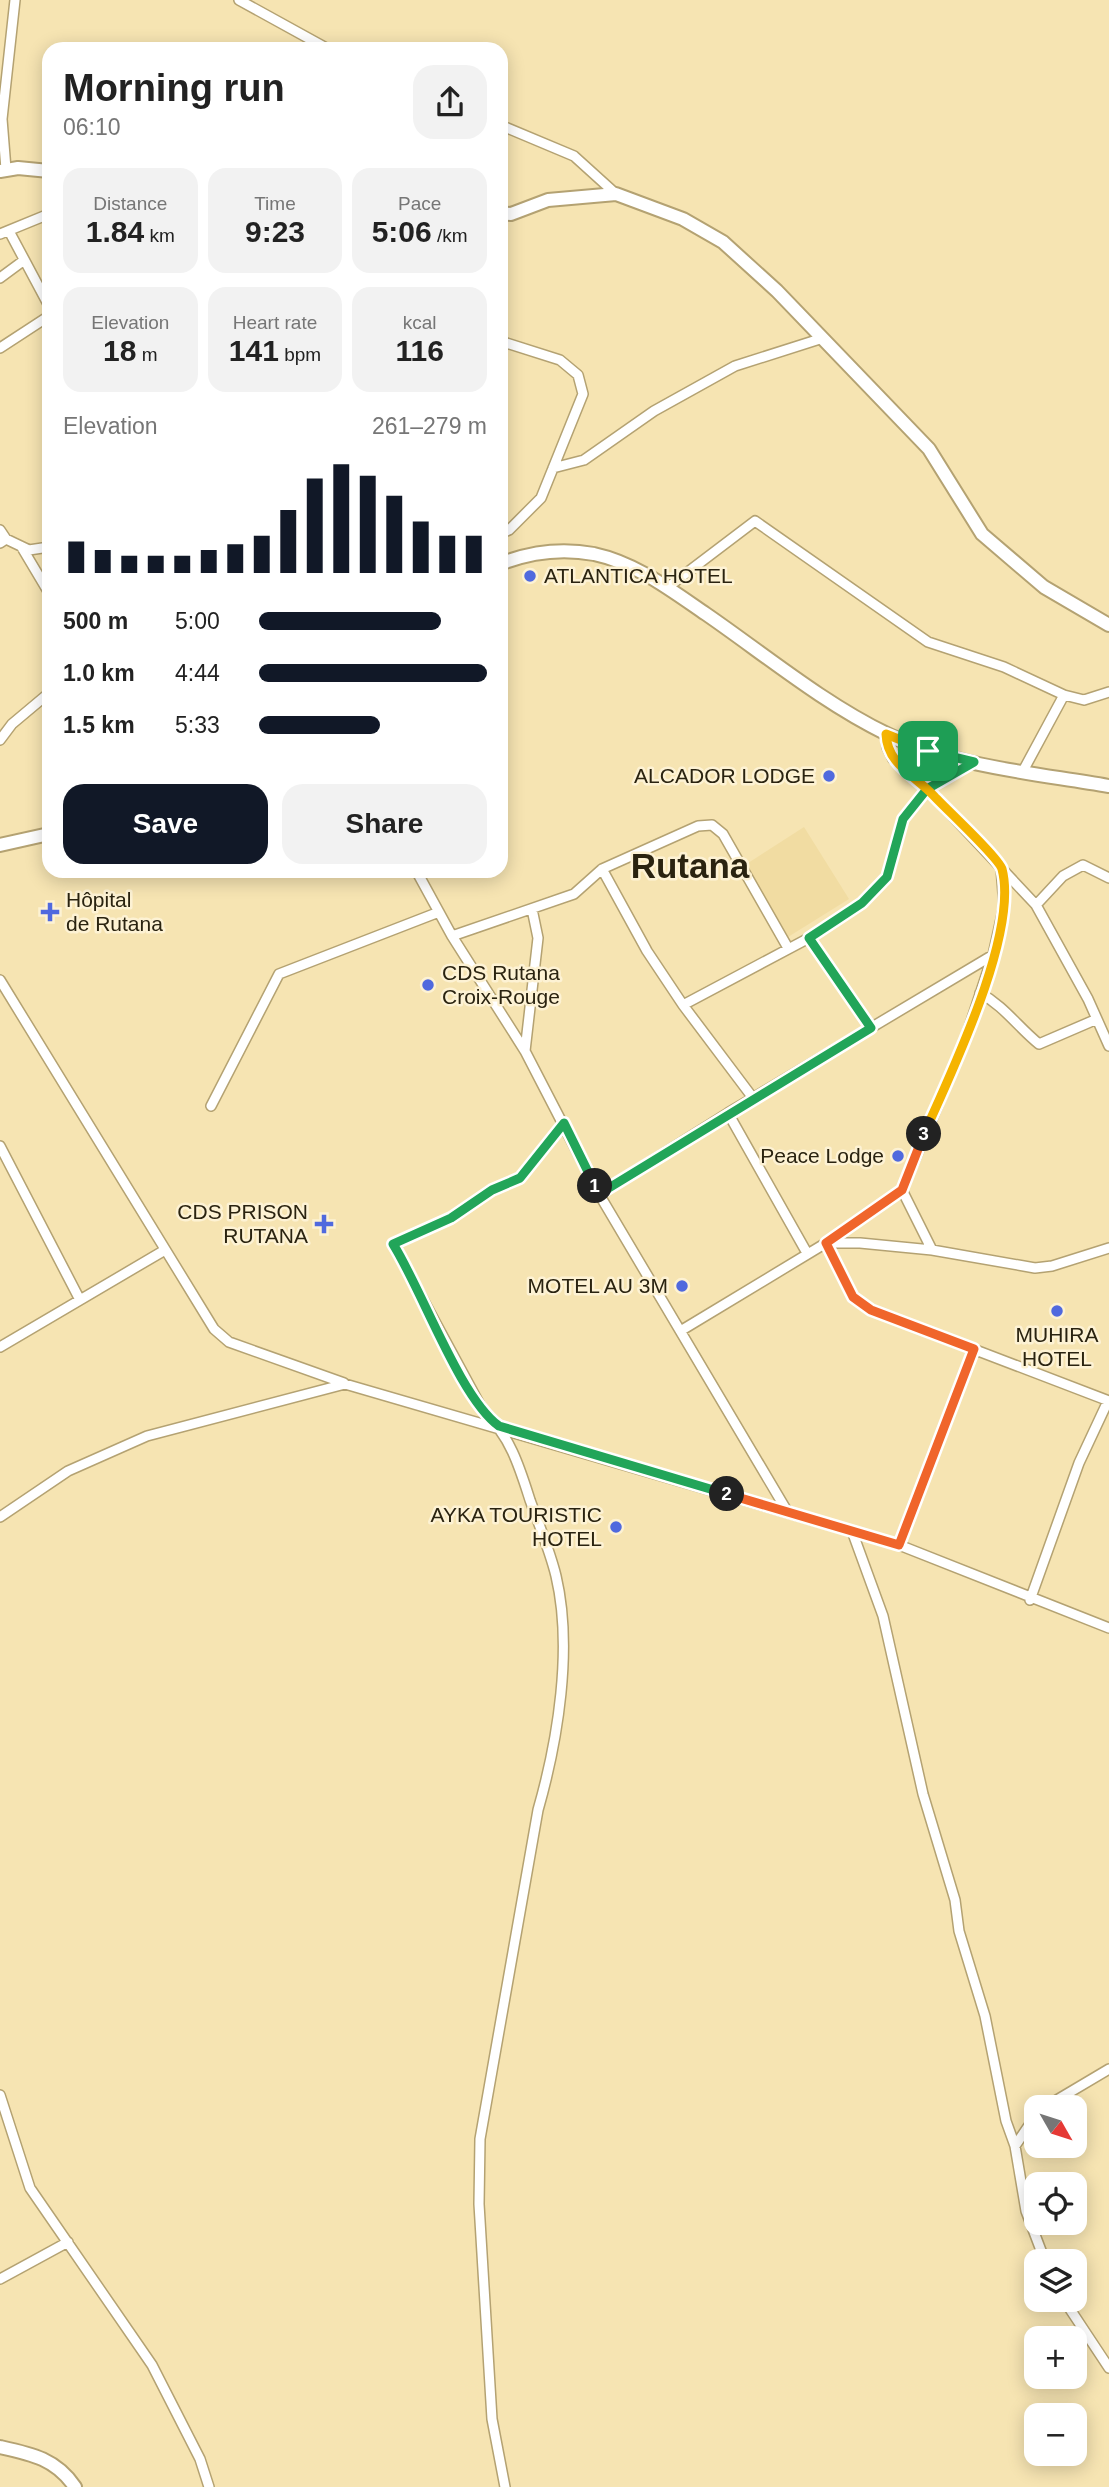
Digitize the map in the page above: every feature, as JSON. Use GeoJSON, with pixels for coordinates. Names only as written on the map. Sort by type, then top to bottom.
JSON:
{"type":"FeatureCollection","features":[{"type":"Feature","properties":{"kind":"street"},"geometry":{"type":"LineString","coordinates":[[15,0],[2,119],[3,170],[42,171]]}},
{"type":"Feature","properties":{"kind":"street"},"geometry":{"type":"LineString","coordinates":[[239,0],[315,42]]}},
{"type":"Feature","properties":{"kind":"street"},"geometry":{"type":"LineString","coordinates":[[508,128],[574,156],[616,194],[683,219],[723,242],[823,338],[929,449],[982,534],[1044,587],[1109,625]]}},
{"type":"Feature","properties":{"kind":"street"},"geometry":{"type":"LineString","coordinates":[[508,214],[548,200],[616,194]]}},
{"type":"Feature","properties":{"kind":"street"},"geometry":{"type":"LineString","coordinates":[[42,217],[5,232],[42,294]]}},
{"type":"Feature","properties":{"kind":"street"},"geometry":{"type":"LineString","coordinates":[[0,278],[23,261]]}},
{"type":"Feature","properties":{"kind":"street"},"geometry":{"type":"LineString","coordinates":[[0,348],[42,321]]}},
{"type":"Feature","properties":{"kind":"street"},"geometry":{"type":"LineString","coordinates":[[553,468],[584,460],[654,411],[735,366],[823,338]]}},
{"type":"Feature","properties":{"kind":"street"},"geometry":{"type":"LineString","coordinates":[[508,344],[560,360],[578,376],[583,394],[541,498],[508,527]]}},
{"type":"Feature","properties":{"kind":"street"},"geometry":{"type":"LineString","coordinates":[[668,587],[755,521],[928,642],[1004,667],[1065,695],[1084,700],[1109,692]]}},
{"type":"Feature","properties":{"kind":"street"},"geometry":{"type":"LineString","coordinates":[[0,530],[3,541],[29,550],[42,548]]}},
{"type":"Feature","properties":{"kind":"street"},"geometry":{"type":"LineString","coordinates":[[21,546],[42,581]]}},
{"type":"Feature","properties":{"kind":"street"},"geometry":{"type":"LineString","coordinates":[[508,562],[532,554],[572,551],[617,561],[668,587],[830,699],[886,734],[928,751],[974,762],[1109,786]]}},
{"type":"Feature","properties":{"kind":"street"},"geometry":{"type":"LineString","coordinates":[[1023,771],[1065,695]]}},
{"type":"Feature","properties":{"kind":"street"},"geometry":{"type":"LineString","coordinates":[[0,740],[12,724],[42,700]]}},
{"type":"Feature","properties":{"kind":"street"},"geometry":{"type":"LineString","coordinates":[[886,734],[887,747],[893,759],[927,789],[1036,905],[1109,1046]]}},
{"type":"Feature","properties":{"kind":"street"},"geometry":{"type":"LineString","coordinates":[[683,1005],[809,938],[862,903],[887,877],[903,819],[927,789],[974,762]]}},
{"type":"Feature","properties":{"kind":"street"},"geometry":{"type":"LineString","coordinates":[[452,936],[574,894],[602,869],[698,826],[712,825],[723,834],[788,948]]}},
{"type":"Feature","properties":{"kind":"street"},"geometry":{"type":"LineString","coordinates":[[0,845],[42,836]]}},
{"type":"Feature","properties":{"kind":"street"},"geometry":{"type":"LineString","coordinates":[[1036,905],[1063,876],[1083,865],[1109,878]]}},
{"type":"Feature","properties":{"kind":"street"},"geometry":{"type":"LineString","coordinates":[[682,1330],[826,1243],[902,1190],[964,1043],[993,955],[1004,906],[1001,867]]}},
{"type":"Feature","properties":{"kind":"street"},"geometry":{"type":"LineString","coordinates":[[602,869],[647,951],[683,1005],[753,1098]]}},
{"type":"Feature","properties":{"kind":"street"},"geometry":{"type":"LineString","coordinates":[[420,878],[452,936],[524,1051],[599,1194],[787,1511]]}},
{"type":"Feature","properties":{"kind":"street"},"geometry":{"type":"LineString","coordinates":[[524,1051],[538,938],[532,909]]}},
{"type":"Feature","properties":{"kind":"street"},"geometry":{"type":"LineString","coordinates":[[211,1106],[279,974],[439,912]]}},
{"type":"Feature","properties":{"kind":"street"},"geometry":{"type":"LineString","coordinates":[[809,938],[871,1028]]}},
{"type":"Feature","properties":{"kind":"street"},"geometry":{"type":"LineString","coordinates":[[599,1194],[728,1113],[993,955]]}},
{"type":"Feature","properties":{"kind":"street"},"geometry":{"type":"LineString","coordinates":[[0,980],[214,1329],[229,1342],[345,1384],[499,1426],[899,1545],[1030,1600],[1109,1628]]}},
{"type":"Feature","properties":{"kind":"street"},"geometry":{"type":"LineString","coordinates":[[980,993],[1002,1005],[1018,1027],[1039,1044],[1097,1019]]}},
{"type":"Feature","properties":{"kind":"street"},"geometry":{"type":"LineString","coordinates":[[728,1113],[807,1253]]}},
{"type":"Feature","properties":{"kind":"street"},"geometry":{"type":"LineString","coordinates":[[505,2487],[492,2418],[480,2204],[480,2139],[538,1810],[551,1767],[559,1718],[562,1622],[556,1576],[525,1483],[499,1426],[486,1416],[393,1244],[451,1218],[492,1190],[520,1178],[564,1123]]}},
{"type":"Feature","properties":{"kind":"street"},"geometry":{"type":"LineString","coordinates":[[0,1146],[37,1211],[80,1300]]}},
{"type":"Feature","properties":{"kind":"street"},"geometry":{"type":"LineString","coordinates":[[902,1190],[932,1250]]}},
{"type":"Feature","properties":{"kind":"street"},"geometry":{"type":"LineString","coordinates":[[826,1243],[860,1243],[932,1250],[1035,1268],[1052,1266],[1109,1248]]}},
{"type":"Feature","properties":{"kind":"street"},"geometry":{"type":"LineString","coordinates":[[826,1243],[853,1297],[871,1310],[1109,1401],[1079,1463],[1030,1600]]}},
{"type":"Feature","properties":{"kind":"street"},"geometry":{"type":"LineString","coordinates":[[0,1347],[165,1250]]}},
{"type":"Feature","properties":{"kind":"street"},"geometry":{"type":"LineString","coordinates":[[899,1545],[974,1349]]}},
{"type":"Feature","properties":{"kind":"street"},"geometry":{"type":"LineString","coordinates":[[0,1517],[68,1471],[147,1436],[345,1384]]}},
{"type":"Feature","properties":{"kind":"street"},"geometry":{"type":"LineString","coordinates":[[852,1531],[883,1616],[923,1794],[956,1900],[959,1931],[985,2016],[1006,2121],[1015,2146],[1026,2211],[1040,2249]]}},
{"type":"Feature","properties":{"kind":"street"},"geometry":{"type":"LineString","coordinates":[[1065,2095],[1109,2069]]}},
{"type":"Feature","properties":{"kind":"street"},"geometry":{"type":"LineString","coordinates":[[0,2095],[30,2188],[152,2364],[200,2459],[209,2487]]}},
{"type":"Feature","properties":{"kind":"street"},"geometry":{"type":"LineString","coordinates":[[1015,2146],[1024,2133]]}},
{"type":"Feature","properties":{"kind":"street"},"geometry":{"type":"LineString","coordinates":[[0,2280],[68,2242]]}},
{"type":"Feature","properties":{"kind":"street"},"geometry":{"type":"LineString","coordinates":[[1073,2312],[1109,2368]]}},
{"type":"Feature","properties":{"kind":"street"},"geometry":{"type":"LineString","coordinates":[[0,2447],[43,2459],[62,2469],[75,2487]]}},
{"type":"Feature","properties":{"kind":"shaded area"},"geometry":{"type":"Polygon","coordinates":[[[804,827],[849,899],[788,937],[745,865],[804,827]]]}},
{"type":"Feature","properties":{"kind":"place","name":"ATLANTICA HOTEL"},"geometry":{"type":"Point","coordinates":[530,576]}},
{"type":"Feature","properties":{"kind":"place","name":"ALCADOR LODGE"},"geometry":{"type":"Point","coordinates":[829,776]}},
{"type":"Feature","properties":{"kind":"place","name":"Hôpital de Rutana"},"geometry":{"type":"Point","coordinates":[50,912]}},
{"type":"Feature","properties":{"kind":"place","name":"CDS Rutana Croix-Rouge"},"geometry":{"type":"Point","coordinates":[428,985]}},
{"type":"Feature","properties":{"kind":"place","name":"Peace Lodge"},"geometry":{"type":"Point","coordinates":[898,1156]}},
{"type":"Feature","properties":{"kind":"place","name":"CDS PRISON RUTANA"},"geometry":{"type":"Point","coordinates":[324,1224]}},
{"type":"Feature","properties":{"kind":"place","name":"MOTEL AU 3M"},"geometry":{"type":"Point","coordinates":[682,1286]}},
{"type":"Feature","properties":{"kind":"place","name":"MUHIRA HOTEL"},"geometry":{"type":"Point","coordinates":[1057,1311]}},
{"type":"Feature","properties":{"kind":"place","name":"AYKA TOURISTIC HOTEL"},"geometry":{"type":"Point","coordinates":[616,1527]}},
{"type":"Feature","properties":{"kind":"district","name":"Rutana"},"geometry":{"type":"Point","coordinates":[690,866]}},
{"type":"Feature","properties":{"kind":"route"},"geometry":{"type":"LineString","coordinates":[[928,751],[886,734],[887,747],[893,759],[927,789],[1001,867],[1004,906],[993,955],[964,1043],[902,1190],[826,1243],[853,1297],[871,1310],[974,1349],[899,1545],[499,1426],[486,1416],[393,1244],[451,1218],[492,1190],[520,1178],[564,1123],[599,1194],[871,1028],[809,938],[862,903],[887,877],[903,819],[927,789],[974,762],[928,751]]}}]}
